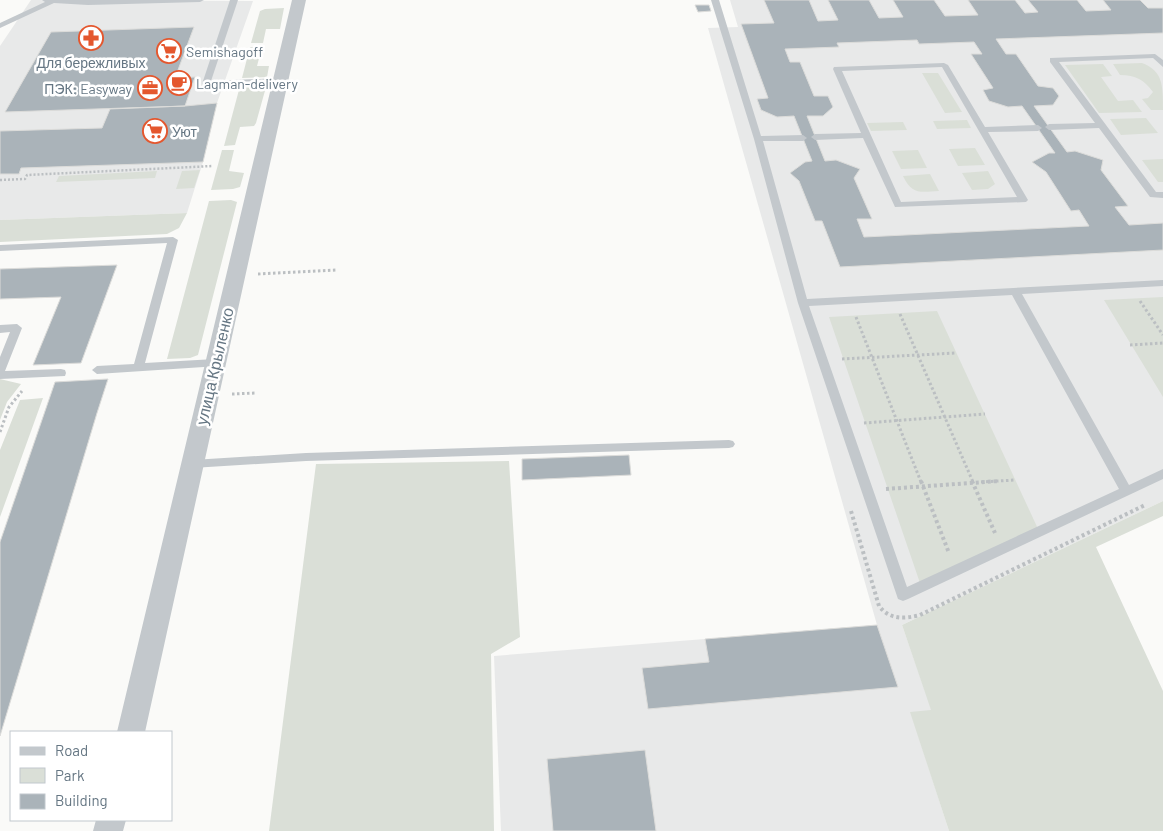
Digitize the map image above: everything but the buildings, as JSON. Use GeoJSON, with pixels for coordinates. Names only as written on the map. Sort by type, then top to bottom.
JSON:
{"type":"FeatureCollection","features":[{"type":"Feature","properties":{"kind":"street","name":"улица Крыленко"},"geometry":{"type":"LineString","coordinates":[[131,731],[299,0]]}},
{"type":"Feature","properties":{"kind":"lane"},"geometry":{"type":"LineString","coordinates":[[46,0],[88,3],[200,0]]}},
{"type":"Feature","properties":{"kind":"lane"},"geometry":{"type":"LineString","coordinates":[[0,26],[54,0]]}},
{"type":"Feature","properties":{"kind":"lane"},"geometry":{"type":"LineString","coordinates":[[234,0],[206,84],[280,80]]}},
{"type":"Feature","properties":{"kind":"lane"},"geometry":{"type":"LineString","coordinates":[[714,0],[758,139],[803,303],[903,595],[1163,474]]}},
{"type":"Feature","properties":{"kind":"lane"},"geometry":{"type":"LineString","coordinates":[[1163,65],[1155,56],[1053,60],[1153,195],[1163,195]]}},
{"type":"Feature","properties":{"kind":"lane"},"geometry":{"type":"LineString","coordinates":[[944,65],[982,130],[1024,200],[898,205],[837,69],[944,65]]}},
{"type":"Feature","properties":{"kind":"lane"},"geometry":{"type":"LineString","coordinates":[[1049,127],[1101,125]]}},
{"type":"Feature","properties":{"kind":"lane"},"geometry":{"type":"LineString","coordinates":[[982,130],[1038,128]]}},
{"type":"Feature","properties":{"kind":"lane"},"geometry":{"type":"LineString","coordinates":[[815,137],[866,135]]}},
{"type":"Feature","properties":{"kind":"lane"},"geometry":{"type":"LineString","coordinates":[[758,139],[803,138]]}},
{"type":"Feature","properties":{"kind":"lane"},"geometry":{"type":"LineString","coordinates":[[0,248],[173,240],[138,368]]}},
{"type":"Feature","properties":{"kind":"lane"},"geometry":{"type":"LineString","coordinates":[[803,303],[1163,283]]}},
{"type":"Feature","properties":{"kind":"lane"},"geometry":{"type":"LineString","coordinates":[[1015,291],[1126,491]]}},
{"type":"Feature","properties":{"kind":"lane"},"geometry":{"type":"LineString","coordinates":[[0,329],[17,328],[0,370]]}},
{"type":"Feature","properties":{"kind":"lane"},"geometry":{"type":"LineString","coordinates":[[97,370],[215,363]]}},
{"type":"Feature","properties":{"kind":"lane"},"geometry":{"type":"LineString","coordinates":[[0,375],[61,372]]}},
{"type":"Feature","properties":{"kind":"lane"},"geometry":{"type":"LineString","coordinates":[[192,464],[315,457],[730,444]]}},
{"type":"Feature","properties":{"kind":"path"},"geometry":{"type":"LineString","coordinates":[[0,180],[25,179],[27,175],[213,166]]}},
{"type":"Feature","properties":{"kind":"path"},"geometry":{"type":"LineString","coordinates":[[235,275],[337,270]]}},
{"type":"Feature","properties":{"kind":"path"},"geometry":{"type":"LineString","coordinates":[[1130,285],[1163,336]]}},
{"type":"Feature","properties":{"kind":"path"},"geometry":{"type":"LineString","coordinates":[[894,298],[973,484],[1012,570]]}},
{"type":"Feature","properties":{"kind":"path"},"geometry":{"type":"LineString","coordinates":[[849,300],[964,594]]}},
{"type":"Feature","properties":{"kind":"path"},"geometry":{"type":"LineString","coordinates":[[1130,345],[1163,343]]}},
{"type":"Feature","properties":{"kind":"path"},"geometry":{"type":"LineString","coordinates":[[822,360],[956,353]]}},
{"type":"Feature","properties":{"kind":"path"},"geometry":{"type":"LineString","coordinates":[[0,432],[9,407],[27,386]]}},
{"type":"Feature","properties":{"kind":"path"},"geometry":{"type":"LineString","coordinates":[[845,425],[985,414]]}},
{"type":"Feature","properties":{"kind":"path"},"geometry":{"type":"LineString","coordinates":[[1015,480],[846,493],[879,606],[883,613],[895,619],[906,619],[920,615],[1154,501]]}},
{"type":"Feature","properties":{"kind":"shaded area"},"geometry":{"type":"Polygon","coordinates":[[[31,0],[253,1],[217,103],[203,162],[187,213],[0,220],[0,46],[31,0]]]}},
{"type":"Feature","properties":{"kind":"shaded area"},"geometry":{"type":"Polygon","coordinates":[[[730,0],[1163,0],[1163,501],[902,625],[932,711],[911,713],[949,831],[501,831],[494,656],[877,625],[708,28],[738,27],[730,0]]]}},
{"type":"Feature","properties":{"kind":"green space"},"geometry":{"type":"Polygon","coordinates":[[[284,8],[280,29],[266,29],[263,43],[251,43],[260,11],[284,8]]]}},
{"type":"Feature","properties":{"kind":"green space"},"geometry":{"type":"Polygon","coordinates":[[[250,47],[262,47],[257,66],[269,66],[267,77],[242,78],[250,47]]]}},
{"type":"Feature","properties":{"kind":"green space"},"geometry":{"type":"Polygon","coordinates":[[[1142,63],[1149,66],[1158,75],[1163,93],[1163,110],[1151,110],[1142,99],[1148,98],[1153,92],[1150,88],[1143,81],[1135,77],[1120,75],[1113,64],[1142,63]]]}},
{"type":"Feature","properties":{"kind":"green space"},"geometry":{"type":"Polygon","coordinates":[[[1103,64],[1112,76],[1101,77],[1118,101],[1133,100],[1142,112],[1099,113],[1065,65],[1103,64]]]}},
{"type":"Feature","properties":{"kind":"green space"},"geometry":{"type":"Polygon","coordinates":[[[922,73],[938,73],[962,112],[945,113],[922,73]]]}},
{"type":"Feature","properties":{"kind":"green space"},"geometry":{"type":"Polygon","coordinates":[[[240,86],[266,87],[254,126],[240,127],[235,145],[224,146],[240,86]]]}},
{"type":"Feature","properties":{"kind":"green space"},"geometry":{"type":"Polygon","coordinates":[[[1146,118],[1158,133],[1121,135],[1110,119],[1146,118]]]}},
{"type":"Feature","properties":{"kind":"green space"},"geometry":{"type":"Polygon","coordinates":[[[967,120],[971,128],[937,129],[933,121],[967,120]]]}},
{"type":"Feature","properties":{"kind":"green space"},"geometry":{"type":"Polygon","coordinates":[[[903,122],[907,130],[871,131],[867,123],[903,122]]]}},
{"type":"Feature","properties":{"kind":"green space"},"geometry":{"type":"Polygon","coordinates":[[[975,148],[985,165],[958,166],[949,149],[975,148]]]}},
{"type":"Feature","properties":{"kind":"green space"},"geometry":{"type":"Polygon","coordinates":[[[222,150],[234,150],[229,171],[244,173],[240,187],[211,190],[222,150]]]}},
{"type":"Feature","properties":{"kind":"green space"},"geometry":{"type":"Polygon","coordinates":[[[918,150],[927,168],[901,169],[892,151],[918,150]]]}},
{"type":"Feature","properties":{"kind":"green space"},"geometry":{"type":"Polygon","coordinates":[[[1163,159],[1163,182],[1158,182],[1142,160],[1163,159]]]}},
{"type":"Feature","properties":{"kind":"green space"},"geometry":{"type":"Polygon","coordinates":[[[200,170],[194,188],[176,189],[182,171],[200,170]]]}},
{"type":"Feature","properties":{"kind":"green space"},"geometry":{"type":"Polygon","coordinates":[[[157,171],[155,178],[56,182],[59,176],[157,171]]]}},
{"type":"Feature","properties":{"kind":"green space"},"geometry":{"type":"Polygon","coordinates":[[[988,171],[995,184],[988,189],[972,190],[962,173],[988,171]]]}},
{"type":"Feature","properties":{"kind":"green space"},"geometry":{"type":"Polygon","coordinates":[[[930,174],[939,191],[917,191],[906,182],[903,176],[930,174]]]}},
{"type":"Feature","properties":{"kind":"green space"},"geometry":{"type":"Polygon","coordinates":[[[231,200],[237,202],[198,355],[190,358],[167,359],[209,201],[231,200]]]}},
{"type":"Feature","properties":{"kind":"green space"},"geometry":{"type":"Polygon","coordinates":[[[187,213],[179,228],[167,234],[0,242],[0,220],[187,213]]]}},
{"type":"Feature","properties":{"kind":"green space"},"geometry":{"type":"Polygon","coordinates":[[[1163,297],[1163,397],[1104,300],[1163,297]]]}},
{"type":"Feature","properties":{"kind":"green space"},"geometry":{"type":"Polygon","coordinates":[[[937,311],[1039,531],[921,586],[829,317],[937,311]]]}},
{"type":"Feature","properties":{"kind":"green space"},"geometry":{"type":"Polygon","coordinates":[[[0,379],[21,384],[7,402],[0,420],[0,379]]]}},
{"type":"Feature","properties":{"kind":"green space"},"geometry":{"type":"Polygon","coordinates":[[[43,398],[0,517],[0,450],[20,400],[43,398]]]}},
{"type":"Feature","properties":{"kind":"green space"},"geometry":{"type":"Polygon","coordinates":[[[509,461],[520,637],[491,654],[494,831],[269,831],[316,464],[509,461]]]}},
{"type":"Feature","properties":{"kind":"green space"},"geometry":{"type":"Polygon","coordinates":[[[1163,501],[1163,516],[1096,547],[1163,691],[1163,831],[949,831],[910,712],[931,710],[902,625],[1163,501]]]}},
{"type":"Feature","properties":{"kind":"place","name":"Для бережливых"},"geometry":{"type":"Point","coordinates":[91,38]}},
{"type":"Feature","properties":{"kind":"place","name":"Semishagoff"},"geometry":{"type":"Point","coordinates":[169,51]}},
{"type":"Feature","properties":{"kind":"place","name":"Lagman-delivery"},"geometry":{"type":"Point","coordinates":[179,83]}},
{"type":"Feature","properties":{"kind":"place","name":"ПЭК: Easyway"},"geometry":{"type":"Point","coordinates":[150,88]}},
{"type":"Feature","properties":{"kind":"place","name":"Уют"},"geometry":{"type":"Point","coordinates":[155,131]}}]}
